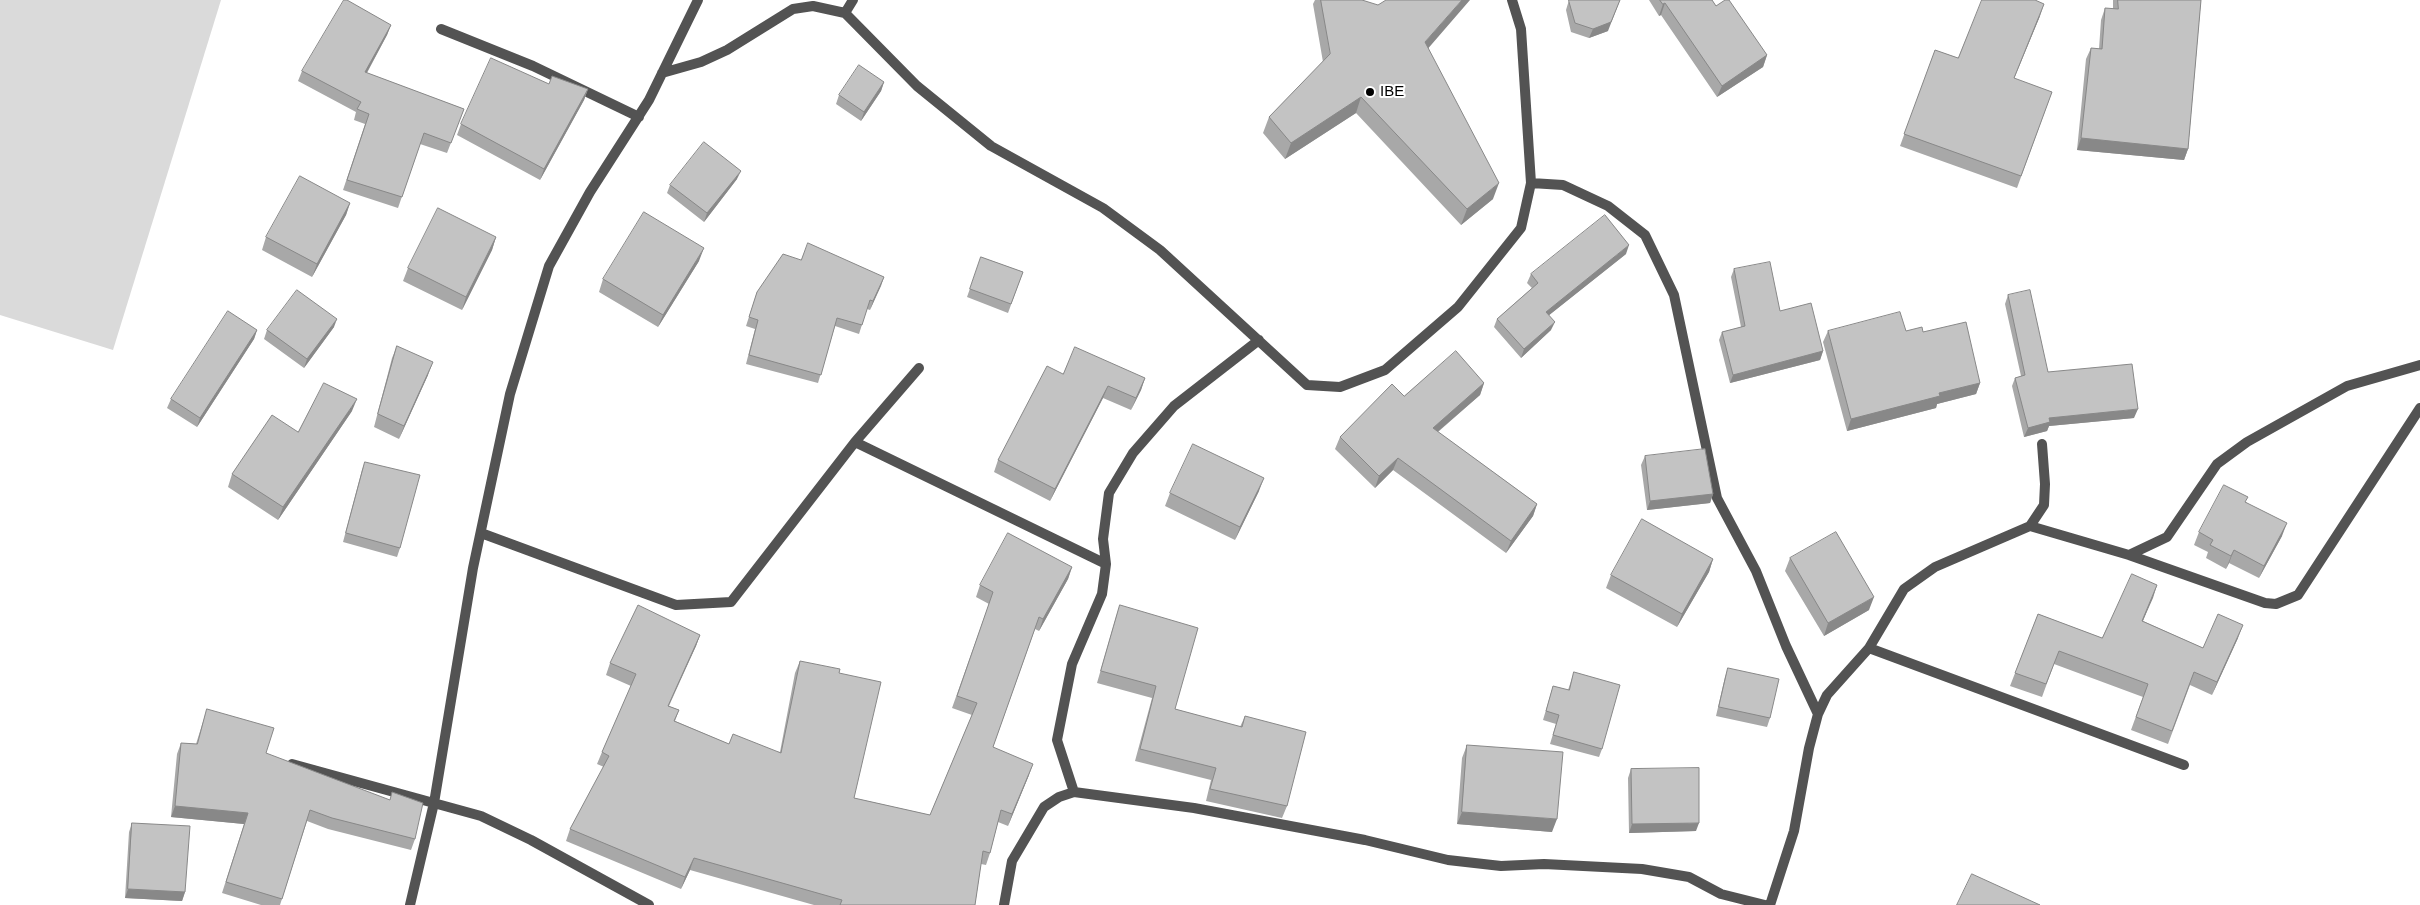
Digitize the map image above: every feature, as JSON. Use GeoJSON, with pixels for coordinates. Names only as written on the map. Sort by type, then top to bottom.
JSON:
{"type":"FeatureCollection","features":[{"type":"Feature","properties":{"kind":"street"},"geometry":{"type":"LineString","coordinates":[[410,905],[434,803],[473,568],[510,394],[549,266],[590,192],[639,117],[698,0]]}},
{"type":"Feature","properties":{"kind":"street"},"geometry":{"type":"LineString","coordinates":[[845,13],[853,0]]}},
{"type":"Feature","properties":{"kind":"street"},"geometry":{"type":"LineString","coordinates":[[662,73],[701,62],[727,50],[793,9],[813,6],[845,13],[917,86],[991,146],[1103,208],[1160,250],[1307,385],[1340,387],[1385,370],[1458,306],[1521,228],[1531,183],[1521,29],[1512,0]]}},
{"type":"Feature","properties":{"kind":"street"},"geometry":{"type":"LineString","coordinates":[[441,28],[533,66],[639,117]]}},
{"type":"Feature","properties":{"kind":"street"},"geometry":{"type":"LineString","coordinates":[[1531,183],[1562,185],[1572,189],[1608,206],[1645,235],[1674,295],[1718,498],[1756,571],[1786,646],[1818,714]]}},
{"type":"Feature","properties":{"kind":"street"},"geometry":{"type":"LineString","coordinates":[[1074,792],[1057,740],[1072,664],[1102,594],[1106,564],[1103,539],[1109,492],[1133,453],[1174,406],[1259,340]]}},
{"type":"Feature","properties":{"kind":"street"},"geometry":{"type":"LineString","coordinates":[[2129,555],[2167,537],[2217,464],[2246,442],[2347,386],[2420,365]]}},
{"type":"Feature","properties":{"kind":"street"},"geometry":{"type":"LineString","coordinates":[[481,533],[676,605],[731,602],[855,442],[919,368]]}},
{"type":"Feature","properties":{"kind":"street"},"geometry":{"type":"LineString","coordinates":[[2030,526],[2129,555],[2265,604],[2276,604],[2286,601],[2298,595],[2420,408]]}},
{"type":"Feature","properties":{"kind":"street"},"geometry":{"type":"LineString","coordinates":[[855,442],[1106,564]]}},
{"type":"Feature","properties":{"kind":"street"},"geometry":{"type":"LineString","coordinates":[[1770,905],[1794,831],[1809,748],[1818,714],[1827,694],[1869,648],[1904,589],[1935,566],[2030,526],[2044,505],[2046,484],[2042,444]]}},
{"type":"Feature","properties":{"kind":"street"},"geometry":{"type":"LineString","coordinates":[[1869,648],[2184,765]]}},
{"type":"Feature","properties":{"kind":"street"},"geometry":{"type":"LineString","coordinates":[[292,764],[481,816],[531,840],[649,905]]}},
{"type":"Feature","properties":{"kind":"street"},"geometry":{"type":"LineString","coordinates":[[1004,905],[1012,861],[1044,807],[1059,797],[1074,792],[1194,808],[1365,840],[1448,860],[1501,866],[1544,864],[1652,871],[1689,877],[1721,894],[1765,905]]}},
{"type":"Feature","properties":{"kind":"shaded area"},"geometry":{"type":"Polygon","coordinates":[[[0,0],[221,0],[113,350],[0,315],[0,0]]]}},
{"type":"Feature","properties":{"kind":"building"},"geometry":{"type":"Polygon","coordinates":[[[344,0],[391,25],[365,72],[464,109],[451,143],[424,133],[402,197],[347,180],[369,114],[357,109],[361,102],[302,71],[344,0]]]}},
{"type":"Feature","properties":{"kind":"building","name":"IBE"},"geometry":{"type":"Polygon","coordinates":[[[1321,0],[1362,0],[1378,5],[1386,0],[1462,0],[1425,42],[1499,183],[1467,209],[1361,97],[1291,143],[1269,117],[1330,54],[1321,0]]]}},
{"type":"Feature","properties":{"kind":"building"},"geometry":{"type":"Polygon","coordinates":[[[1569,0],[1620,0],[1611,22],[1593,29],[1575,23],[1569,0]]]}},
{"type":"Feature","properties":{"kind":"building"},"geometry":{"type":"Polygon","coordinates":[[[1660,0],[1712,0],[1716,6],[1725,0],[1729,0],[1767,55],[1722,86],[1665,3],[1663,4],[1660,0]]]}},
{"type":"Feature","properties":{"kind":"building"},"geometry":{"type":"Polygon","coordinates":[[[1982,0],[2035,0],[2044,4],[2014,78],[2052,92],[2021,176],[1904,134],[1935,50],[1958,58],[1982,0]]]}},
{"type":"Feature","properties":{"kind":"building"},"geometry":{"type":"Polygon","coordinates":[[[2118,0],[2201,0],[2188,149],[2081,138],[2091,48],[2102,49],[2105,8],[2118,9],[2118,0]]]}},
{"type":"Feature","properties":{"kind":"building"},"geometry":{"type":"Polygon","coordinates":[[[491,58],[549,84],[552,76],[588,89],[544,169],[461,124],[491,58]]]}},
{"type":"Feature","properties":{"kind":"building"},"geometry":{"type":"Polygon","coordinates":[[[859,65],[884,82],[864,112],[839,95],[859,65]]]}},
{"type":"Feature","properties":{"kind":"building"},"geometry":{"type":"Polygon","coordinates":[[[704,142],[741,171],[707,213],[670,185],[704,142]]]}},
{"type":"Feature","properties":{"kind":"building"},"geometry":{"type":"Polygon","coordinates":[[[300,176],[350,203],[317,264],[266,237],[300,176]]]}},
{"type":"Feature","properties":{"kind":"building"},"geometry":{"type":"Polygon","coordinates":[[[438,208],[496,237],[466,297],[408,268],[438,208]]]}},
{"type":"Feature","properties":{"kind":"building"},"geometry":{"type":"Polygon","coordinates":[[[644,212],[704,248],[663,315],[603,279],[644,212]]]}},
{"type":"Feature","properties":{"kind":"building"},"geometry":{"type":"Polygon","coordinates":[[[1605,215],[1629,245],[1546,312],[1555,322],[1524,349],[1497,319],[1538,283],[1531,274],[1605,215]]]}},
{"type":"Feature","properties":{"kind":"building"},"geometry":{"type":"Polygon","coordinates":[[[808,243],[884,277],[873,301],[870,300],[862,325],[837,318],[821,375],[749,355],[758,320],[749,317],[757,292],[783,254],[801,260],[808,243]]]}},
{"type":"Feature","properties":{"kind":"building"},"geometry":{"type":"Polygon","coordinates":[[[981,257],[1023,272],[1011,304],[970,289],[981,257]]]}},
{"type":"Feature","properties":{"kind":"building"},"geometry":{"type":"Polygon","coordinates":[[[1770,262],[1780,311],[1811,303],[1823,351],[1733,375],[1722,332],[1745,326],[1734,269],[1770,262]]]}},
{"type":"Feature","properties":{"kind":"building"},"geometry":{"type":"Polygon","coordinates":[[[297,290],[337,319],[307,359],[267,330],[297,290]]]}},
{"type":"Feature","properties":{"kind":"building"},"geometry":{"type":"Polygon","coordinates":[[[2030,290],[2048,372],[2132,364],[2138,409],[2049,418],[2050,422],[2028,428],[2015,378],[2025,375],[2008,295],[2030,290]]]}},
{"type":"Feature","properties":{"kind":"building"},"geometry":{"type":"Polygon","coordinates":[[[228,311],[257,330],[200,418],[171,399],[228,311]]]}},
{"type":"Feature","properties":{"kind":"building"},"geometry":{"type":"Polygon","coordinates":[[[1900,312],[1906,331],[1922,327],[1923,332],[1966,322],[1980,383],[1939,393],[1940,396],[1851,419],[1828,331],[1900,312]]]}},
{"type":"Feature","properties":{"kind":"building"},"geometry":{"type":"Polygon","coordinates":[[[397,346],[433,362],[404,426],[378,414],[397,346]]]}},
{"type":"Feature","properties":{"kind":"building"},"geometry":{"type":"Polygon","coordinates":[[[1075,347],[1145,378],[1136,398],[1108,386],[1055,489],[998,460],[1047,366],[1063,374],[1075,347]]]}},
{"type":"Feature","properties":{"kind":"building"},"geometry":{"type":"Polygon","coordinates":[[[1456,351],[1484,383],[1433,428],[1537,504],[1511,541],[1398,458],[1379,476],[1340,437],[1392,384],[1404,396],[1456,351]]]}},
{"type":"Feature","properties":{"kind":"building"},"geometry":{"type":"Polygon","coordinates":[[[324,383],[357,399],[283,507],[232,474],[272,415],[298,432],[324,383]]]}},
{"type":"Feature","properties":{"kind":"building"},"geometry":{"type":"Polygon","coordinates":[[[1193,444],[1264,478],[1240,527],[1170,493],[1193,444]]]}},
{"type":"Feature","properties":{"kind":"building"},"geometry":{"type":"Polygon","coordinates":[[[1705,449],[1713,494],[1650,501],[1645,456],[1705,449]]]}},
{"type":"Feature","properties":{"kind":"building"},"geometry":{"type":"Polygon","coordinates":[[[365,462],[420,475],[400,548],[346,533],[365,462]]]}},
{"type":"Feature","properties":{"kind":"building"},"geometry":{"type":"Polygon","coordinates":[[[2224,485],[2248,497],[2245,502],[2287,523],[2264,566],[2234,550],[2231,556],[2210,545],[2213,540],[2199,532],[2224,485]]]}},
{"type":"Feature","properties":{"kind":"building"},"geometry":{"type":"Polygon","coordinates":[[[1642,519],[1713,559],[1682,614],[1611,575],[1642,519]]]}},
{"type":"Feature","properties":{"kind":"building"},"geometry":{"type":"Polygon","coordinates":[[[1836,532],[1874,597],[1828,623],[1790,558],[1836,532]]]}},
{"type":"Feature","properties":{"kind":"building"},"geometry":{"type":"Polygon","coordinates":[[[1008,533],[1072,567],[1043,619],[1039,617],[993,747],[1033,764],[1012,814],[1001,810],[990,853],[983,851],[975,905],[840,905],[842,900],[694,858],[685,877],[570,829],[609,756],[602,752],[636,674],[610,663],[638,605],[700,635],[668,706],[679,710],[674,721],[729,744],[733,734],[781,753],[800,661],[840,669],[839,673],[881,682],[854,798],[930,815],[977,703],[957,696],[993,592],[980,585],[1008,533]]]}},
{"type":"Feature","properties":{"kind":"building"},"geometry":{"type":"Polygon","coordinates":[[[2132,574],[2157,585],[2142,621],[2203,648],[2218,614],[2243,625],[2217,682],[2194,672],[2172,731],[2136,717],[2148,684],[2059,651],[2046,684],[2015,673],[2038,614],[2102,638],[2132,574]]]}},
{"type":"Feature","properties":{"kind":"building"},"geometry":{"type":"Polygon","coordinates":[[[1120,605],[1198,628],[1175,709],[1242,727],[1245,716],[1306,732],[1287,806],[1210,789],[1216,768],[1140,749],[1156,686],[1101,671],[1120,605]]]}},
{"type":"Feature","properties":{"kind":"building"},"geometry":{"type":"Polygon","coordinates":[[[1728,668],[1779,679],[1770,718],[1719,707],[1728,668]]]}},
{"type":"Feature","properties":{"kind":"building"},"geometry":{"type":"Polygon","coordinates":[[[1574,672],[1620,685],[1602,749],[1553,735],[1559,715],[1546,711],[1553,686],[1569,690],[1574,672]]]}},
{"type":"Feature","properties":{"kind":"building"},"geometry":{"type":"Polygon","coordinates":[[[207,709],[274,728],[266,753],[390,800],[392,792],[423,803],[415,839],[332,818],[310,810],[282,899],[226,882],[248,813],[175,806],[181,743],[197,744],[207,709]]]}},
{"type":"Feature","properties":{"kind":"building"},"geometry":{"type":"Polygon","coordinates":[[[1467,745],[1563,752],[1557,819],[1462,812],[1467,745]]]}},
{"type":"Feature","properties":{"kind":"building"},"geometry":{"type":"Polygon","coordinates":[[[1699,768],[1699,823],[1632,824],[1631,769],[1699,768]]]}},
{"type":"Feature","properties":{"kind":"building"},"geometry":{"type":"Polygon","coordinates":[[[132,823],[190,826],[185,892],[128,889],[132,823]]]}},
{"type":"Feature","properties":{"kind":"building"},"geometry":{"type":"Polygon","coordinates":[[[1972,874],[2040,905],[1957,905],[1972,874]]]}},
{"type":"Feature","properties":{"kind":"place","name":"IBE"},"geometry":{"type":"Point","coordinates":[1370,92]}}]}
